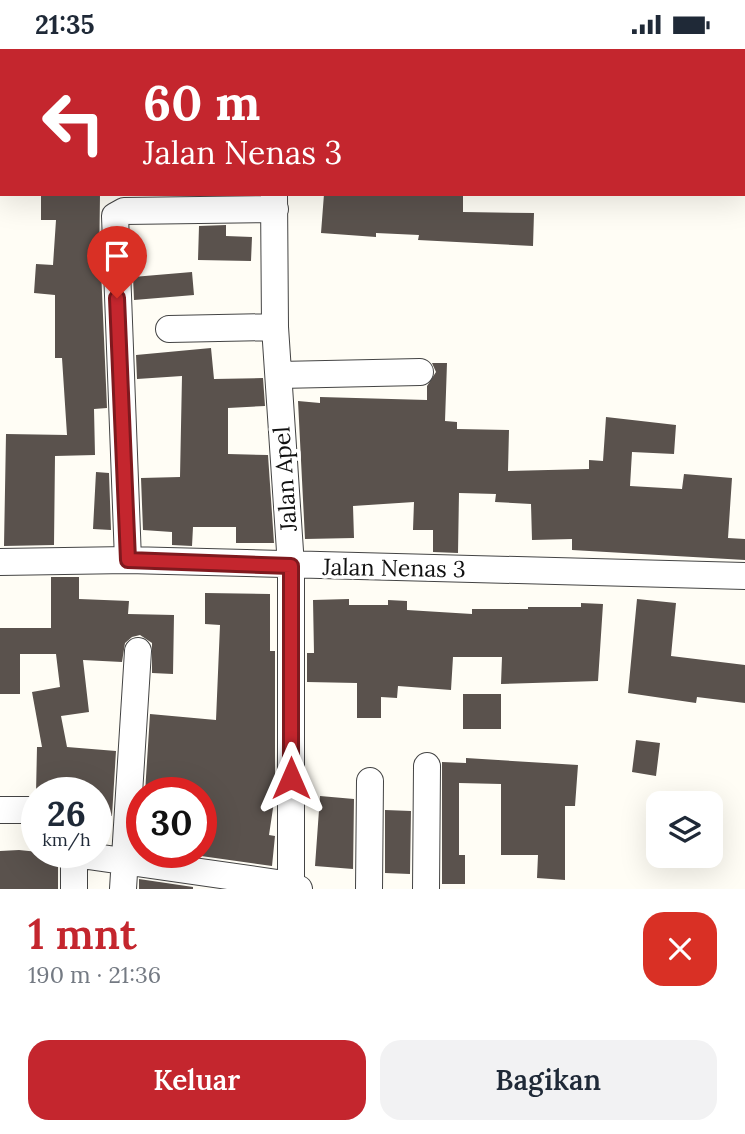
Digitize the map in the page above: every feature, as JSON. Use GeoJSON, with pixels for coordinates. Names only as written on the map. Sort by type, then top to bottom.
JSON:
{"type":"FeatureCollection","features":[{"type":"Feature","properties":{"kind":"street","name":"Jalan Apel"},"geometry":{"type":"LineString","coordinates":[[274,202],[275,327],[291,566],[294,888]]}},
{"type":"Feature","properties":{"kind":"street"},"geometry":{"type":"LineString","coordinates":[[128,560],[115,216],[124,211],[274,202]]}},
{"type":"Feature","properties":{"kind":"street"},"geometry":{"type":"LineString","coordinates":[[169,329],[275,327]]}},
{"type":"Feature","properties":{"kind":"street"},"geometry":{"type":"LineString","coordinates":[[279,375],[420,372]]}},
{"type":"Feature","properties":{"kind":"street","name":"Jalan Nenas 3"},"geometry":{"type":"LineString","coordinates":[[0,562],[128,560],[745,576]]}},
{"type":"Feature","properties":{"kind":"street"},"geometry":{"type":"LineString","coordinates":[[123,889],[138,651]]}},
{"type":"Feature","properties":{"kind":"street"},"geometry":{"type":"LineString","coordinates":[[426,889],[427,765]]}},
{"type":"Feature","properties":{"kind":"street"},"geometry":{"type":"LineString","coordinates":[[369,889],[370,781]]}},
{"type":"Feature","properties":{"kind":"street"},"geometry":{"type":"LineString","coordinates":[[0,810],[21,810]]}},
{"type":"Feature","properties":{"kind":"street"},"geometry":{"type":"LineString","coordinates":[[112,858],[294,888]]}},
{"type":"Feature","properties":{"kind":"street"},"geometry":{"type":"LineString","coordinates":[[74,868],[74,889]]}},
{"type":"Feature","properties":{"kind":"building"},"geometry":{"type":"Polygon","coordinates":[[[41,196],[100,196],[99,269],[107,408],[94,409],[95,455],[55,456],[54,545],[4,546],[6,434],[67,435],[62,358],[55,358],[55,295],[34,293],[36,264],[53,265],[56,220],[41,220],[41,196]]]}},
{"type":"Feature","properties":{"kind":"building"},"geometry":{"type":"Polygon","coordinates":[[[324,196],[463,196],[463,212],[534,213],[533,246],[418,240],[419,235],[376,233],[376,237],[321,233],[324,196]]]}},
{"type":"Feature","properties":{"kind":"building"},"geometry":{"type":"Polygon","coordinates":[[[226,225],[226,236],[252,237],[251,261],[198,260],[199,226],[226,225]]]}},
{"type":"Feature","properties":{"kind":"building"},"geometry":{"type":"Polygon","coordinates":[[[192,272],[194,295],[134,300],[133,277],[192,272]]]}},
{"type":"Feature","properties":{"kind":"building"},"geometry":{"type":"Polygon","coordinates":[[[211,348],[214,379],[263,378],[265,406],[228,408],[228,454],[268,455],[274,543],[236,543],[236,527],[193,527],[192,546],[172,545],[172,532],[143,530],[141,478],[180,477],[182,376],[137,379],[136,355],[211,348]]]}},
{"type":"Feature","properties":{"kind":"building"},"geometry":{"type":"Polygon","coordinates":[[[432,363],[447,363],[445,421],[457,422],[457,429],[509,430],[508,471],[589,469],[589,460],[603,461],[606,417],[676,425],[674,454],[632,452],[630,486],[682,489],[684,474],[732,478],[728,538],[745,539],[745,560],[572,550],[572,539],[532,540],[531,504],[495,502],[496,494],[459,493],[458,553],[433,552],[433,530],[413,530],[414,502],[353,506],[354,538],[305,539],[298,401],[320,403],[320,397],[427,400],[427,386],[436,372],[432,363]]]}},
{"type":"Feature","properties":{"kind":"building"},"geometry":{"type":"Polygon","coordinates":[[[96,472],[109,473],[111,530],[93,529],[96,472]]]}},
{"type":"Feature","properties":{"kind":"building"},"geometry":{"type":"Polygon","coordinates":[[[51,577],[79,577],[79,599],[129,601],[128,614],[174,615],[173,674],[152,673],[152,643],[140,635],[132,637],[125,643],[122,662],[83,660],[89,712],[61,716],[67,747],[116,751],[112,816],[112,777],[36,777],[37,747],[42,747],[32,692],[60,687],[56,654],[20,654],[20,694],[0,694],[0,628],[51,628],[51,577]]]}},
{"type":"Feature","properties":{"kind":"building"},"geometry":{"type":"Polygon","coordinates":[[[205,593],[270,594],[270,651],[275,651],[275,795],[269,835],[275,836],[272,866],[217,858],[217,777],[146,777],[150,714],[216,720],[220,625],[205,624],[205,593]]]}},
{"type":"Feature","properties":{"kind":"building"},"geometry":{"type":"Polygon","coordinates":[[[349,599],[349,605],[388,605],[388,600],[407,601],[407,610],[472,614],[472,609],[581,607],[581,603],[603,604],[598,681],[501,684],[502,657],[453,657],[451,690],[398,686],[397,698],[381,697],[381,718],[357,718],[357,683],[307,682],[307,653],[314,653],[313,600],[349,599]]]}},
{"type":"Feature","properties":{"kind":"building"},"geometry":{"type":"Polygon","coordinates":[[[637,599],[676,603],[671,656],[745,665],[745,703],[697,697],[696,703],[628,693],[637,599]]]}},
{"type":"Feature","properties":{"kind":"building"},"geometry":{"type":"Polygon","coordinates":[[[463,694],[501,694],[501,729],[463,729],[463,694]]]}},
{"type":"Feature","properties":{"kind":"building"},"geometry":{"type":"Polygon","coordinates":[[[636,740],[660,743],[656,776],[632,772],[636,740]]]}},
{"type":"Feature","properties":{"kind":"building"},"geometry":{"type":"Polygon","coordinates":[[[466,758],[578,765],[575,806],[565,806],[565,880],[537,878],[538,855],[501,855],[501,784],[459,783],[459,855],[465,855],[465,884],[442,884],[442,762],[466,763],[466,758]]]}},
{"type":"Feature","properties":{"kind":"building"},"geometry":{"type":"Polygon","coordinates":[[[320,796],[354,799],[353,872],[353,869],[315,866],[320,796]]]}},
{"type":"Feature","properties":{"kind":"building"},"geometry":{"type":"Polygon","coordinates":[[[385,810],[411,811],[410,874],[385,873],[385,810]]]}},
{"type":"Feature","properties":{"kind":"building"},"geometry":{"type":"Polygon","coordinates":[[[21,850],[21,868],[58,868],[58,889],[0,889],[0,851],[21,850]]]}},
{"type":"Feature","properties":{"kind":"building"},"geometry":{"type":"Polygon","coordinates":[[[139,879],[193,887],[193,889],[139,889],[139,879]]]}},
{"type":"Feature","properties":{"kind":"route"},"geometry":{"type":"LineString","coordinates":[[117,298],[128,560],[291,566],[291,778]]}}]}
